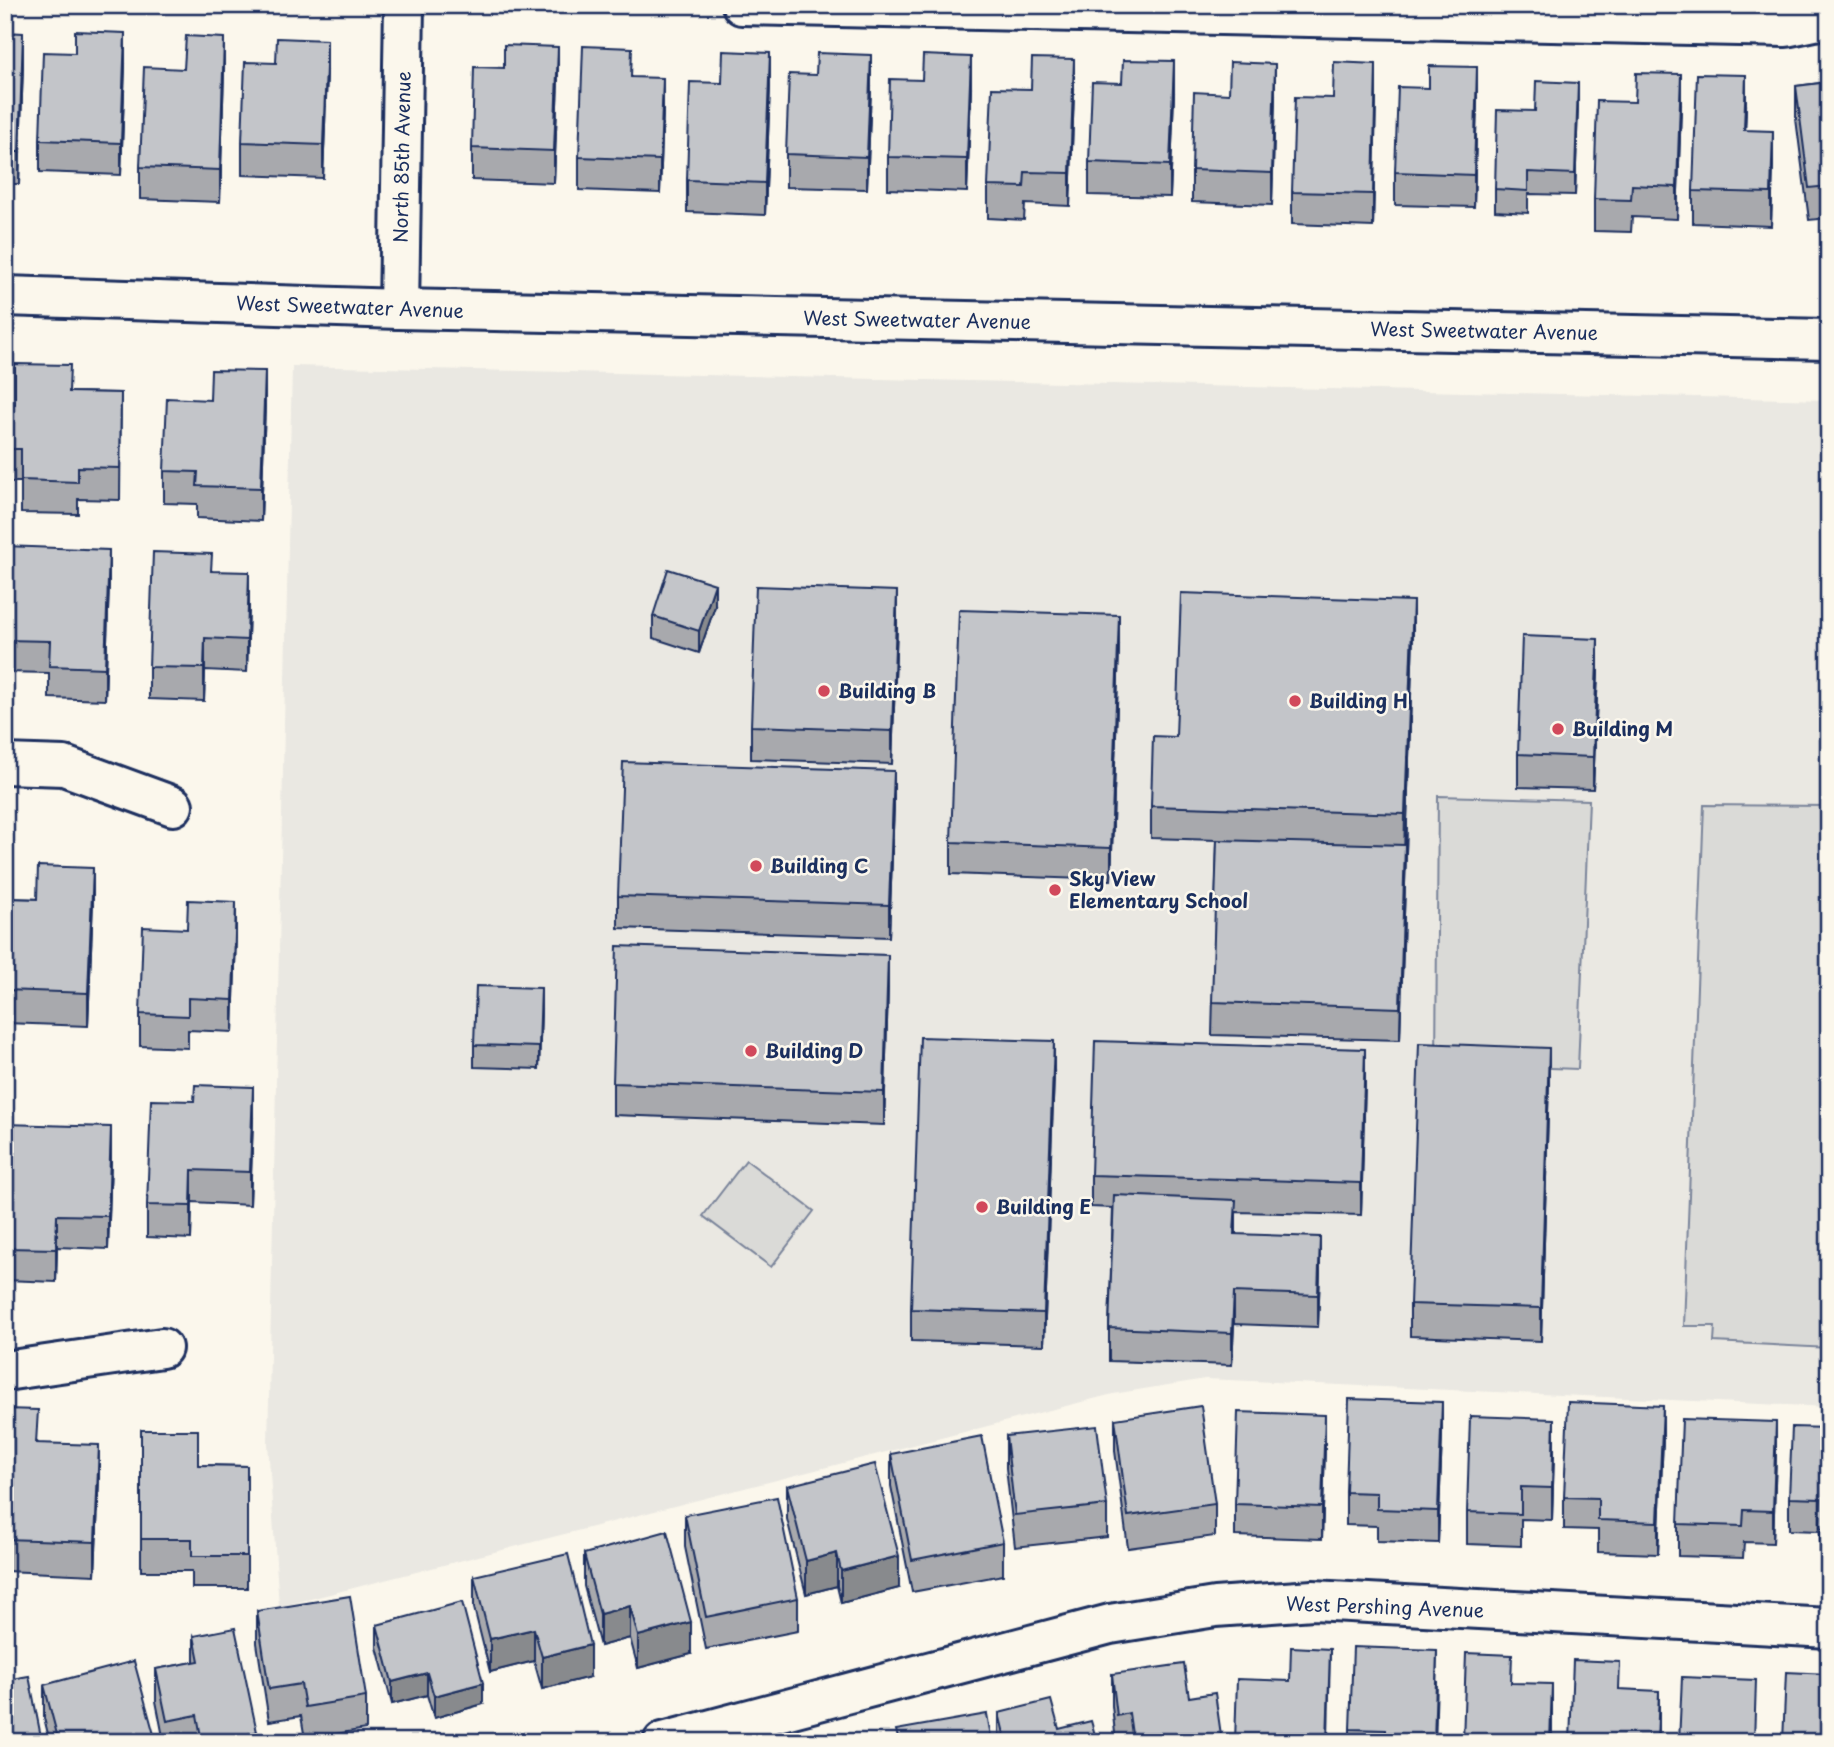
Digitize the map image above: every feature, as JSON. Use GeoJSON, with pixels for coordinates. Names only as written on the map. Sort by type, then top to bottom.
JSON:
{"type":"FeatureCollection","features":[{"type":"Feature","properties":{"kind":"street","name":"North 85th Avenue"},"geometry":{"type":"LineString","coordinates":[[400,309],[404,5]]}},
{"type":"Feature","properties":{"kind":"street"},"geometry":{"type":"LineString","coordinates":[[742,5],[1786,27],[1829,18]]}},
{"type":"Feature","properties":{"kind":"street","name":"West Sweetwater Avenue"},"geometry":{"type":"LineString","coordinates":[[5,296],[400,309],[1829,339]]}},
{"type":"Feature","properties":{"kind":"street"},"geometry":{"type":"LineString","coordinates":[[5,764],[64,766],[173,806]]}},
{"type":"Feature","properties":{"kind":"street"},"geometry":{"type":"LineString","coordinates":[[5,1371],[162,1348]]}},
{"type":"Feature","properties":{"kind":"street","name":"West Pershing Avenue"},"geometry":{"type":"LineString","coordinates":[[663,1742],[1110,1624],[1215,1607],[1312,1600],[1829,1628]]}},
{"type":"Feature","properties":{"kind":"shaded area","name":"Sky View Elementary School"},"geometry":{"type":"Polygon","coordinates":[[[292,366],[1829,400],[1829,1407],[1205,1379],[1113,1394],[279,1607],[268,1443],[292,366]]]}},
{"type":"Feature","properties":{"kind":"shaded area"},"geometry":{"type":"Polygon","coordinates":[[[1438,796],[1589,800],[1578,1069],[1436,1064],[1438,796]]]}},
{"type":"Feature","properties":{"kind":"shaded area"},"geometry":{"type":"Polygon","coordinates":[[[1704,805],[1829,806],[1829,1348],[1714,1342],[1715,1326],[1684,1326],[1704,805]]]}},
{"type":"Feature","properties":{"kind":"shaded area"},"geometry":{"type":"Polygon","coordinates":[[[746,1160],[814,1211],[771,1267],[703,1216],[746,1160]]]}},
{"type":"Feature","properties":{"kind":"building"},"geometry":{"type":"Polygon","coordinates":[[[75,31],[125,33],[121,143],[40,140],[43,52],[75,53],[75,31]]]}},
{"type":"Feature","properties":{"kind":"building"},"geometry":{"type":"Polygon","coordinates":[[[5,32],[23,33],[19,152],[5,152],[5,32]]]}},
{"type":"Feature","properties":{"kind":"building"},"geometry":{"type":"Polygon","coordinates":[[[186,36],[224,38],[220,170],[140,167],[144,67],[184,69],[186,36]]]}},
{"type":"Feature","properties":{"kind":"building"},"geometry":{"type":"Polygon","coordinates":[[[277,38],[327,40],[323,145],[242,142],[245,62],[276,63],[277,38]]]}},
{"type":"Feature","properties":{"kind":"building"},"geometry":{"type":"Polygon","coordinates":[[[504,45],[558,47],[554,151],[472,148],[474,67],[504,68],[504,45]]]}},
{"type":"Feature","properties":{"kind":"building"},"geometry":{"type":"Polygon","coordinates":[[[583,46],[632,48],[631,77],[663,78],[660,160],[579,157],[583,46]]]}},
{"type":"Feature","properties":{"kind":"building"},"geometry":{"type":"Polygon","coordinates":[[[723,51],[770,53],[765,183],[687,180],[690,82],[722,83],[723,51]]]}},
{"type":"Feature","properties":{"kind":"building"},"geometry":{"type":"Polygon","coordinates":[[[817,53],[871,55],[867,157],[786,154],[789,74],[816,75],[817,53]]]}},
{"type":"Feature","properties":{"kind":"building"},"geometry":{"type":"Polygon","coordinates":[[[923,55],[971,57],[967,159],[888,157],[890,79],[922,80],[923,55]]]}},
{"type":"Feature","properties":{"kind":"building"},"geometry":{"type":"Polygon","coordinates":[[[1032,58],[1074,59],[1070,173],[1025,172],[1024,187],[988,186],[992,88],[1031,89],[1032,58]]]}},
{"type":"Feature","properties":{"kind":"building"},"geometry":{"type":"Polygon","coordinates":[[[1123,60],[1174,61],[1170,165],[1089,162],[1092,82],[1122,83],[1123,60]]]}},
{"type":"Feature","properties":{"kind":"building"},"geometry":{"type":"Polygon","coordinates":[[[1230,62],[1275,64],[1272,173],[1192,170],[1194,92],[1229,94],[1230,62]]]}},
{"type":"Feature","properties":{"kind":"building"},"geometry":{"type":"Polygon","coordinates":[[[1334,62],[1376,64],[1373,194],[1292,192],[1295,97],[1333,98],[1334,62]]]}},
{"type":"Feature","properties":{"kind":"building"},"geometry":{"type":"Polygon","coordinates":[[[1429,66],[1477,67],[1474,175],[1395,172],[1398,87],[1429,88],[1429,66]]]}},
{"type":"Feature","properties":{"kind":"building"},"geometry":{"type":"Polygon","coordinates":[[[1636,73],[1681,74],[1677,187],[1632,185],[1631,200],[1594,199],[1597,101],[1635,102],[1636,73]]]}},
{"type":"Feature","properties":{"kind":"building"},"geometry":{"type":"Polygon","coordinates":[[[1697,74],[1746,75],[1744,130],[1773,131],[1771,193],[1693,191],[1697,74]]]}},
{"type":"Feature","properties":{"kind":"building"},"geometry":{"type":"Polygon","coordinates":[[[1536,81],[1578,83],[1575,174],[1528,172],[1528,191],[1495,189],[1497,110],[1535,111],[1536,81]]]}},
{"type":"Feature","properties":{"kind":"building"},"geometry":{"type":"Polygon","coordinates":[[[1829,82],[1829,186],[1809,188],[1796,86],[1829,82]]]}},
{"type":"Feature","properties":{"kind":"building"},"geometry":{"type":"Polygon","coordinates":[[[15,364],[70,365],[69,392],[121,393],[120,468],[78,467],[78,482],[21,480],[21,449],[5,449],[5,404],[15,404],[15,364]]]}},
{"type":"Feature","properties":{"kind":"building"},"geometry":{"type":"Polygon","coordinates":[[[211,370],[265,371],[261,488],[197,486],[198,472],[164,471],[167,398],[210,400],[211,370]]]}},
{"type":"Feature","properties":{"kind":"building"},"geometry":{"type":"Polygon","coordinates":[[[5,546],[109,550],[105,668],[49,666],[50,641],[5,640],[5,546]]]}},
{"type":"Feature","properties":{"kind":"building"},"geometry":{"type":"Polygon","coordinates":[[[153,552],[212,554],[211,571],[249,572],[247,640],[205,638],[204,668],[149,667],[153,552]]]}},
{"type":"Feature","properties":{"kind":"building"},"geometry":{"type":"Polygon","coordinates":[[[668,569],[715,584],[699,631],[653,616],[668,569]]]}},
{"type":"Feature","properties":{"kind":"building","name":"Building B"},"geometry":{"type":"Polygon","coordinates":[[[756,586],[897,591],[892,731],[751,726],[756,586]]]}},
{"type":"Feature","properties":{"kind":"building","name":"Building H"},"geometry":{"type":"Polygon","coordinates":[[[1181,593],[1413,601],[1405,814],[1151,806],[1153,736],[1176,737],[1181,593]]]}},
{"type":"Feature","properties":{"kind":"building","name":"Sky View Elementary School"},"geometry":{"type":"Polygon","coordinates":[[[959,610],[1119,615],[1111,848],[951,842],[959,610]]]}},
{"type":"Feature","properties":{"kind":"building","name":"Building M"},"geometry":{"type":"Polygon","coordinates":[[[1522,636],[1598,639],[1593,757],[1518,754],[1522,636]]]}},
{"type":"Feature","properties":{"kind":"building","name":"Building C"},"geometry":{"type":"Polygon","coordinates":[[[623,762],[894,771],[889,905],[618,896],[623,762]]]}},
{"type":"Feature","properties":{"kind":"building"},"geometry":{"type":"Polygon","coordinates":[[[1217,840],[1405,845],[1400,1008],[1212,1002],[1217,840]]]}},
{"type":"Feature","properties":{"kind":"building"},"geometry":{"type":"Polygon","coordinates":[[[38,866],[93,868],[88,993],[5,990],[5,898],[37,899],[38,866]]]}},
{"type":"Feature","properties":{"kind":"building"},"geometry":{"type":"Polygon","coordinates":[[[188,900],[236,902],[233,1000],[188,998],[188,1016],[140,1014],[143,927],[187,929],[188,900]]]}},
{"type":"Feature","properties":{"kind":"building","name":"Building D"},"geometry":{"type":"Polygon","coordinates":[[[617,946],[888,955],[884,1092],[613,1083],[617,946]]]}},
{"type":"Feature","properties":{"kind":"building"},"geometry":{"type":"Polygon","coordinates":[[[476,986],[541,988],[539,1047],[474,1045],[476,986]]]}},
{"type":"Feature","properties":{"kind":"building","name":"Building E"},"geometry":{"type":"Polygon","coordinates":[[[920,1037],[1054,1041],[1044,1313],[911,1309],[920,1037]]]}},
{"type":"Feature","properties":{"kind":"building"},"geometry":{"type":"Polygon","coordinates":[[[1095,1041],[1365,1049],[1361,1183],[1091,1175],[1095,1041]]]}},
{"type":"Feature","properties":{"kind":"building"},"geometry":{"type":"Polygon","coordinates":[[[1419,1043],[1549,1048],[1541,1308],[1410,1304],[1419,1043]]]}},
{"type":"Feature","properties":{"kind":"building"},"geometry":{"type":"Polygon","coordinates":[[[195,1085],[253,1087],[250,1172],[192,1170],[191,1206],[147,1205],[151,1100],[194,1101],[195,1085]]]}},
{"type":"Feature","properties":{"kind":"building"},"geometry":{"type":"Polygon","coordinates":[[[5,1124],[111,1127],[108,1216],[57,1215],[56,1249],[5,1248],[5,1124]]]}},
{"type":"Feature","properties":{"kind":"building"},"geometry":{"type":"Polygon","coordinates":[[[1114,1195],[1236,1200],[1234,1234],[1320,1237],[1318,1295],[1234,1292],[1232,1333],[1109,1328],[1114,1195]]]}},
{"type":"Feature","properties":{"kind":"building"},"geometry":{"type":"Polygon","coordinates":[[[1349,1399],[1442,1402],[1438,1511],[1377,1509],[1377,1493],[1346,1492],[1349,1399]]]}},
{"type":"Feature","properties":{"kind":"building"},"geometry":{"type":"Polygon","coordinates":[[[1568,1402],[1663,1406],[1658,1522],[1598,1520],[1598,1498],[1564,1497],[1568,1402]]]}},
{"type":"Feature","properties":{"kind":"building"},"geometry":{"type":"Polygon","coordinates":[[[1201,1406],[1215,1504],[1128,1516],[1115,1419],[1201,1406]]]}},
{"type":"Feature","properties":{"kind":"building"},"geometry":{"type":"Polygon","coordinates":[[[5,1409],[38,1410],[36,1443],[99,1445],[95,1542],[5,1539],[5,1409]]]}},
{"type":"Feature","properties":{"kind":"building"},"geometry":{"type":"Polygon","coordinates":[[[1238,1412],[1325,1415],[1322,1507],[1235,1504],[1238,1412]]]}},
{"type":"Feature","properties":{"kind":"building"},"geometry":{"type":"Polygon","coordinates":[[[1470,1416],[1554,1419],[1552,1488],[1521,1487],[1521,1514],[1467,1512],[1470,1416]]]}},
{"type":"Feature","properties":{"kind":"building"},"geometry":{"type":"Polygon","coordinates":[[[1682,1419],[1776,1422],[1773,1511],[1744,1510],[1743,1526],[1678,1524],[1682,1419]]]}},
{"type":"Feature","properties":{"kind":"building"},"geometry":{"type":"Polygon","coordinates":[[[1097,1426],[1107,1505],[1015,1515],[1006,1436],[1097,1426]]]}},
{"type":"Feature","properties":{"kind":"building"},"geometry":{"type":"Polygon","coordinates":[[[1792,1427],[1829,1428],[1829,1528],[1820,1528],[1821,1499],[1789,1498],[1792,1427]]]}},
{"type":"Feature","properties":{"kind":"building"},"geometry":{"type":"Polygon","coordinates":[[[141,1430],[198,1430],[198,1465],[247,1466],[247,1556],[192,1556],[192,1539],[141,1539],[141,1430]]]}},
{"type":"Feature","properties":{"kind":"building"},"geometry":{"type":"Polygon","coordinates":[[[982,1436],[1003,1542],[912,1560],[891,1454],[982,1436]]]}},
{"type":"Feature","properties":{"kind":"building"},"geometry":{"type":"Polygon","coordinates":[[[875,1464],[899,1556],[841,1571],[837,1553],[806,1561],[787,1486],[875,1464]]]}},
{"type":"Feature","properties":{"kind":"building"},"geometry":{"type":"Polygon","coordinates":[[[777,1497],[798,1598],[706,1617],[685,1515],[777,1497]]]}},
{"type":"Feature","properties":{"kind":"building"},"geometry":{"type":"Polygon","coordinates":[[[667,1531],[691,1622],[638,1636],[630,1606],[600,1614],[584,1554],[667,1531]]]}},
{"type":"Feature","properties":{"kind":"building"},"geometry":{"type":"Polygon","coordinates":[[[568,1554],[590,1645],[542,1657],[534,1629],[490,1639],[474,1576],[568,1554]]]}},
{"type":"Feature","properties":{"kind":"building"},"geometry":{"type":"Polygon","coordinates":[[[350,1596],[366,1697],[305,1707],[301,1684],[269,1689],[257,1611],[350,1596]]]}},
{"type":"Feature","properties":{"kind":"building"},"geometry":{"type":"Polygon","coordinates":[[[462,1602],[483,1683],[434,1696],[427,1673],[392,1682],[377,1625],[462,1602]]]}},
{"type":"Feature","properties":{"kind":"building"},"geometry":{"type":"Polygon","coordinates":[[[235,1628],[257,1732],[202,1742],[197,1715],[167,1721],[156,1669],[199,1661],[194,1636],[235,1628]]]}},
{"type":"Feature","properties":{"kind":"building"},"geometry":{"type":"Polygon","coordinates":[[[1291,1647],[1330,1649],[1327,1742],[1235,1742],[1237,1679],[1290,1681],[1291,1647]]]}},
{"type":"Feature","properties":{"kind":"building"},"geometry":{"type":"Polygon","coordinates":[[[1353,1647],[1437,1650],[1434,1742],[1386,1742],[1386,1730],[1350,1729],[1353,1647]]]}},
{"type":"Feature","properties":{"kind":"building"},"geometry":{"type":"Polygon","coordinates":[[[1466,1653],[1512,1655],[1511,1683],[1552,1684],[1550,1742],[1463,1742],[1466,1653]]]}},
{"type":"Feature","properties":{"kind":"building"},"geometry":{"type":"Polygon","coordinates":[[[1573,1660],[1620,1662],[1619,1689],[1659,1691],[1657,1742],[1570,1742],[1573,1660]]]}},
{"type":"Feature","properties":{"kind":"building"},"geometry":{"type":"Polygon","coordinates":[[[134,1661],[156,1742],[59,1742],[44,1685],[134,1661]]]}},
{"type":"Feature","properties":{"kind":"building"},"geometry":{"type":"Polygon","coordinates":[[[1184,1664],[1189,1697],[1215,1693],[1222,1742],[1133,1742],[1129,1713],[1117,1716],[1112,1674],[1184,1664]]]}},
{"type":"Feature","properties":{"kind":"building"},"geometry":{"type":"Polygon","coordinates":[[[1786,1672],[1829,1674],[1829,1742],[1783,1742],[1786,1672]]]}},
{"type":"Feature","properties":{"kind":"building"},"geometry":{"type":"Polygon","coordinates":[[[29,1676],[42,1742],[5,1742],[5,1680],[29,1676]]]}},
{"type":"Feature","properties":{"kind":"building"},"geometry":{"type":"Polygon","coordinates":[[[1682,1677],[1756,1680],[1754,1742],[1679,1742],[1682,1677]]]}},
{"type":"Feature","properties":{"kind":"building"},"geometry":{"type":"Polygon","coordinates":[[[1051,1700],[1059,1729],[1091,1721],[1097,1742],[1006,1742],[999,1713],[1051,1700]]]}},
{"type":"Feature","properties":{"kind":"building"},"geometry":{"type":"Polygon","coordinates":[[[987,1714],[992,1742],[899,1742],[896,1730],[987,1714]]]}},
{"type":"Feature","properties":{"kind":"place","name":"Building B"},"geometry":{"type":"Point","coordinates":[824,691]}},
{"type":"Feature","properties":{"kind":"place","name":"Building H"},"geometry":{"type":"Point","coordinates":[1295,701]}},
{"type":"Feature","properties":{"kind":"place","name":"Building M"},"geometry":{"type":"Point","coordinates":[1558,729]}},
{"type":"Feature","properties":{"kind":"place","name":"Building C"},"geometry":{"type":"Point","coordinates":[756,866]}},
{"type":"Feature","properties":{"kind":"place","name":"Sky View Elementary School"},"geometry":{"type":"Point","coordinates":[1055,890]}},
{"type":"Feature","properties":{"kind":"place","name":"Building D"},"geometry":{"type":"Point","coordinates":[751,1051]}},
{"type":"Feature","properties":{"kind":"place","name":"Building E"},"geometry":{"type":"Point","coordinates":[982,1207]}}]}
